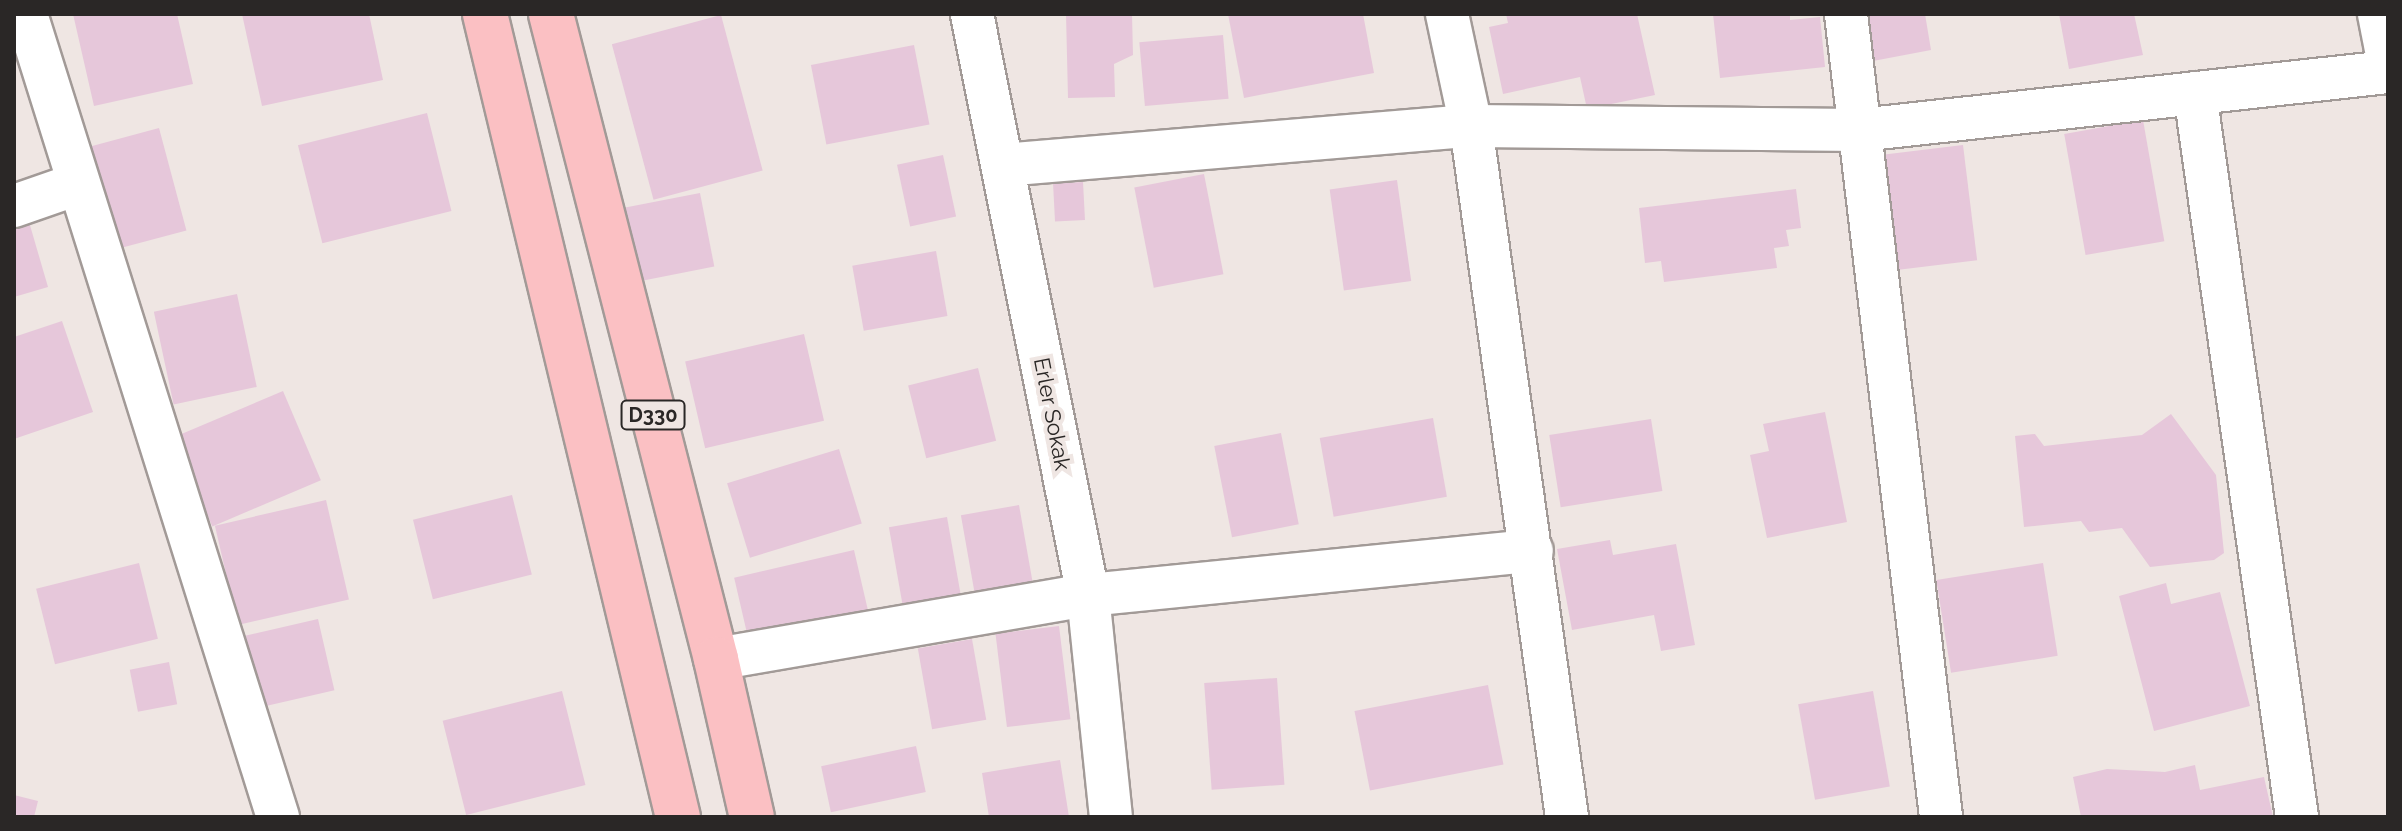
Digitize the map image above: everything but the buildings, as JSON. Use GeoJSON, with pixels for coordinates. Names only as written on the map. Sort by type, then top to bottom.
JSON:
{"type":"FeatureCollection","features":[{"type":"Feature","properties":{"kind":"main road","name":"D330"},"geometry":{"type":"LineString","coordinates":[[485,14],[678,817]]}},
{"type":"Feature","properties":{"kind":"main road","name":"D330"},"geometry":{"type":"LineString","coordinates":[[551,14],[716,659],[752,817]]}},
{"type":"Feature","properties":{"kind":"street"},"geometry":{"type":"LineString","coordinates":[[26,14],[278,817]]}},
{"type":"Feature","properties":{"kind":"street","name":"Erler Sokak"},"geometry":{"type":"LineString","coordinates":[[972,14],[1088,595],[1111,817]]}},
{"type":"Feature","properties":{"kind":"street"},"geometry":{"type":"LineString","coordinates":[[1447,14],[1471,126],[1567,817]]}},
{"type":"Feature","properties":{"kind":"street"},"geometry":{"type":"LineString","coordinates":[[1846,14],[1941,817]]}},
{"type":"Feature","properties":{"kind":"street"},"geometry":{"type":"LineString","coordinates":[[2379,14],[2388,60]]}},
{"type":"Feature","properties":{"kind":"street"},"geometry":{"type":"LineString","coordinates":[[1003,165],[1471,126],[1860,130],[2388,72]]}},
{"type":"Feature","properties":{"kind":"street"},"geometry":{"type":"LineString","coordinates":[[2195,93],[2297,817]]}},
{"type":"Feature","properties":{"kind":"street"},"geometry":{"type":"LineString","coordinates":[[14,206],[77,184]]}},
{"type":"Feature","properties":{"kind":"street"},"geometry":{"type":"LineString","coordinates":[[716,659],[1088,595],[1532,551]]}}]}
